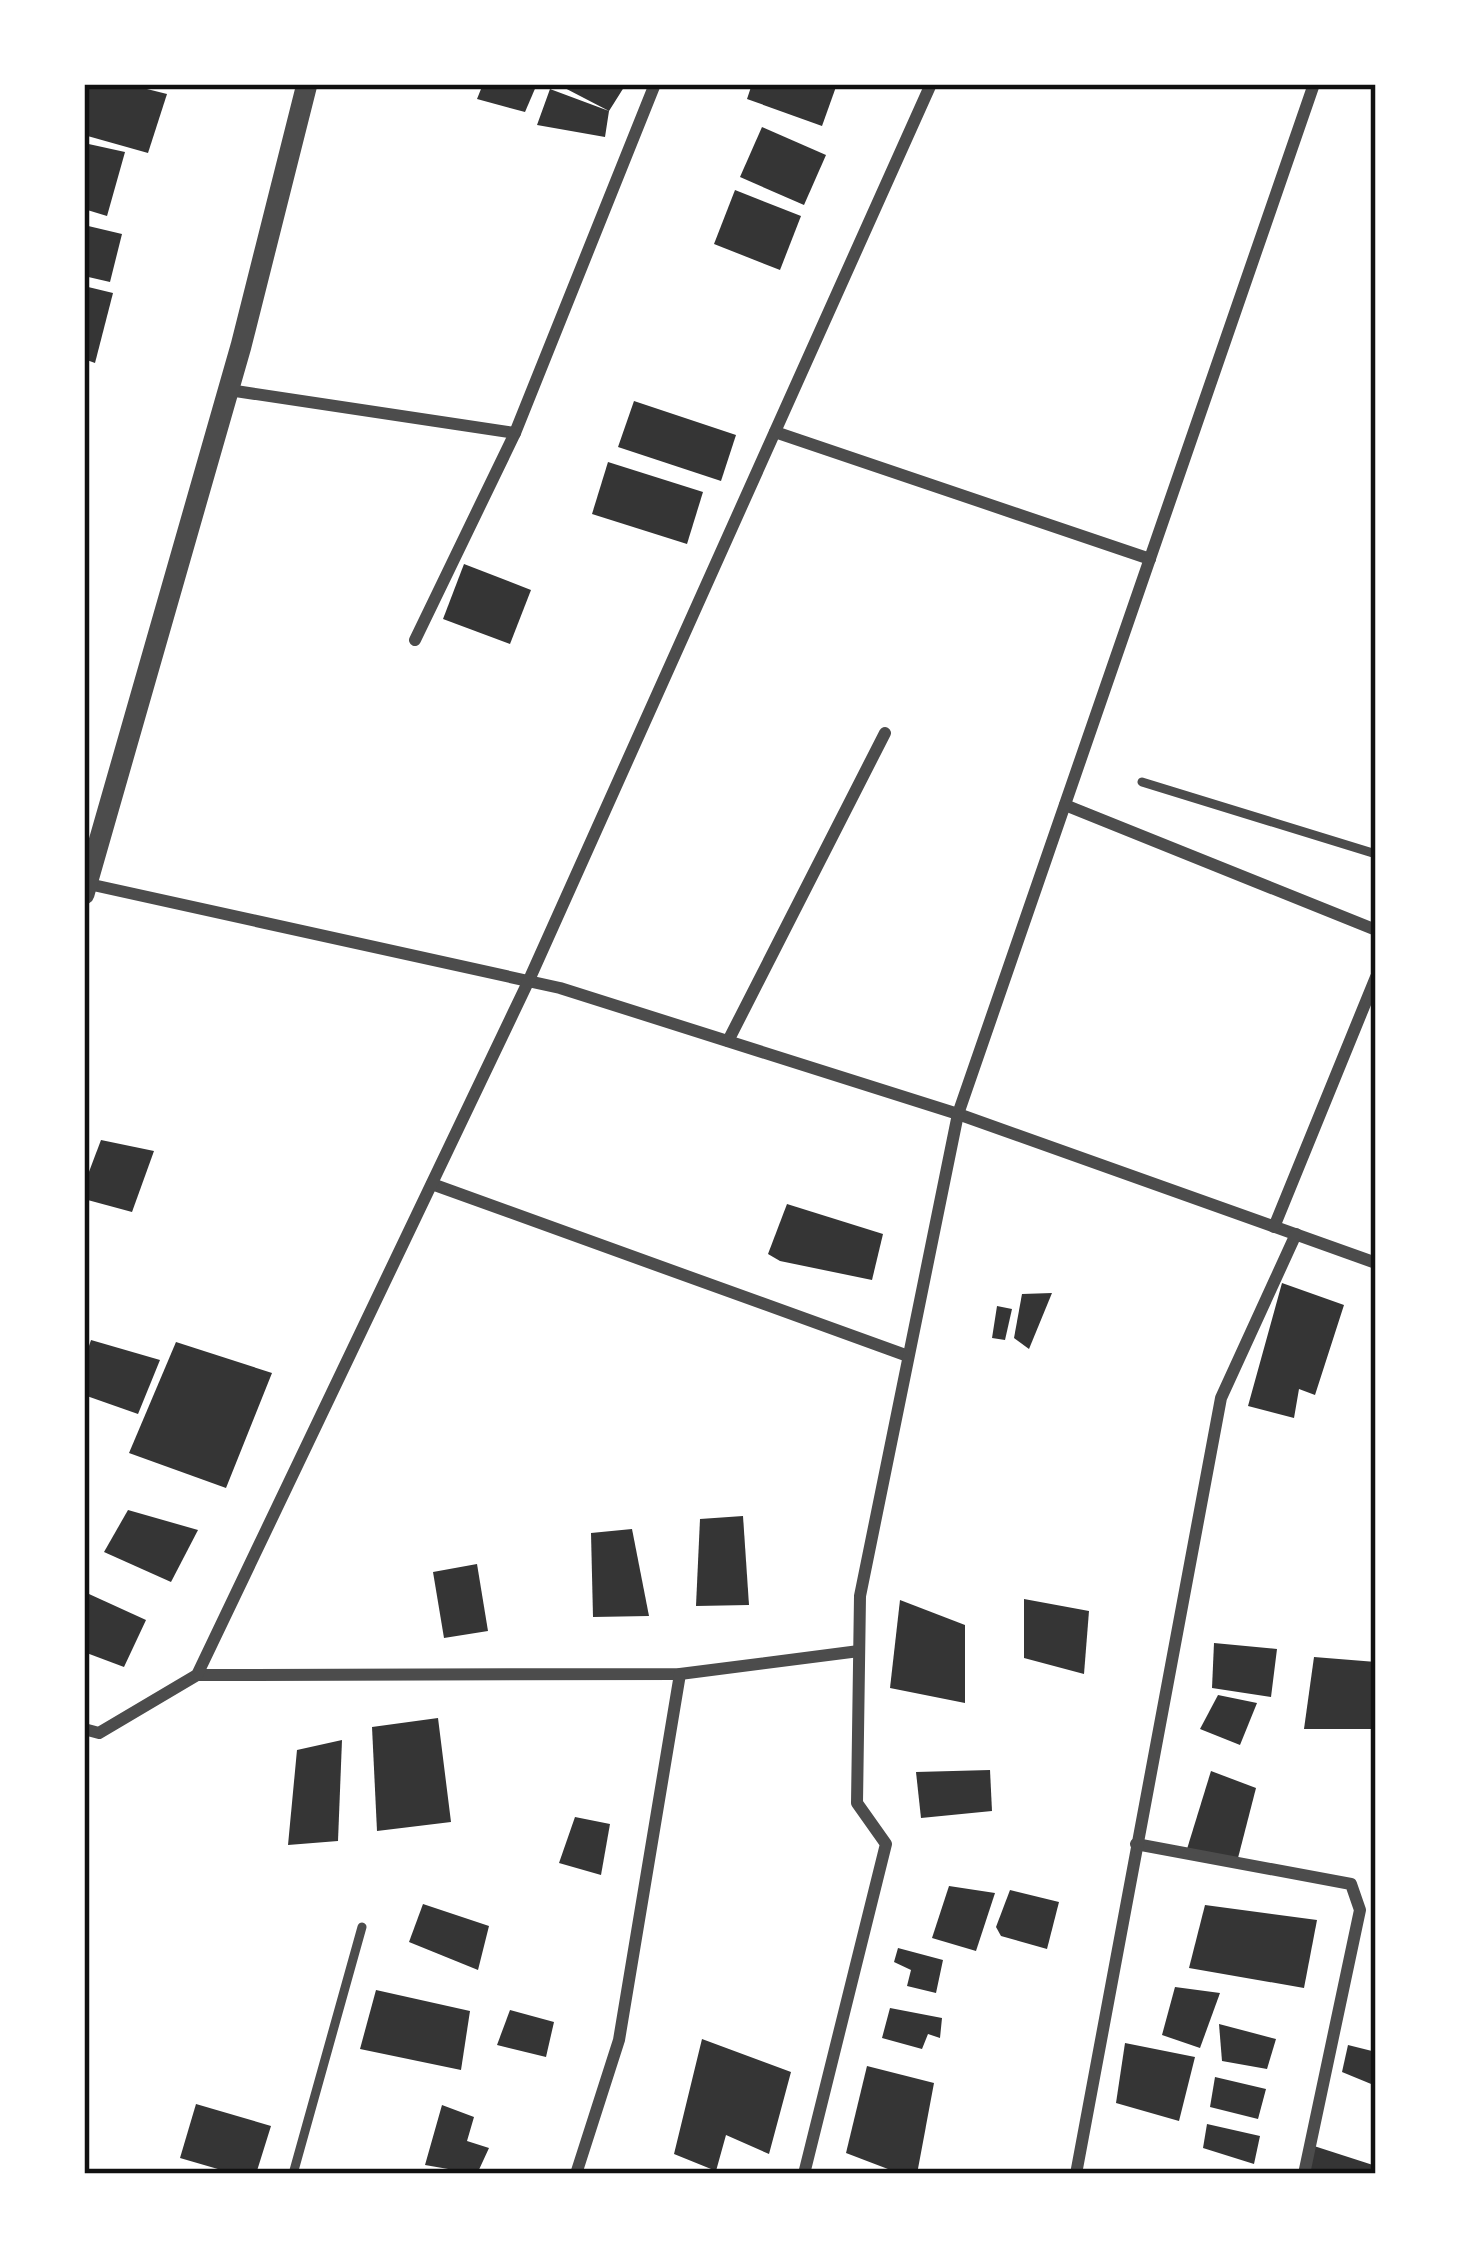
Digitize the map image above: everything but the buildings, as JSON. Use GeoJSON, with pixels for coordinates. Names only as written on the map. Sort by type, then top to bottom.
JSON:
{"type":"FeatureCollection","features":[{"type":"Feature","properties":{"kind":"street"},"geometry":{"type":"LineString","coordinates":[[307,84],[229,390],[85,887],[529,980],[958,1114],[1376,1263]]}},
{"type":"Feature","properties":{"kind":"street"},"geometry":{"type":"LineString","coordinates":[[415,640],[515,433],[655,84]]}},
{"type":"Feature","properties":{"kind":"street"},"geometry":{"type":"LineString","coordinates":[[197,1675],[529,980],[932,84]]}},
{"type":"Feature","properties":{"kind":"street"},"geometry":{"type":"LineString","coordinates":[[804,2174],[886,1844],[857,1803],[860,1596],[958,1114],[1314,84]]}},
{"type":"Feature","properties":{"kind":"street"},"geometry":{"type":"LineString","coordinates":[[229,390],[515,433]]}},
{"type":"Feature","properties":{"kind":"street"},"geometry":{"type":"LineString","coordinates":[[775,432],[1150,559]]}},
{"type":"Feature","properties":{"kind":"street"},"geometry":{"type":"LineString","coordinates":[[728,1041],[885,733]]}},
{"type":"Feature","properties":{"kind":"street"},"geometry":{"type":"LineString","coordinates":[[1065,805],[1376,930]]}},
{"type":"Feature","properties":{"kind":"street"},"geometry":{"type":"LineString","coordinates":[[1274,1227],[1376,977]]}},
{"type":"Feature","properties":{"kind":"street"},"geometry":{"type":"LineString","coordinates":[[432,1184],[908,1356]]}},
{"type":"Feature","properties":{"kind":"street"},"geometry":{"type":"LineString","coordinates":[[1076,2174],[1221,1398],[1296,1234]]}},
{"type":"Feature","properties":{"kind":"street"},"geometry":{"type":"LineString","coordinates":[[84,1730],[99,1732],[197,1675],[680,1674],[860,1651]]}},
{"type":"Feature","properties":{"kind":"street"},"geometry":{"type":"LineString","coordinates":[[576,2174],[619,2041],[680,1674]]}},
{"type":"Feature","properties":{"kind":"street"},"geometry":{"type":"LineString","coordinates":[[1136,1844],[1351,1884],[1360,1910],[1304,2174]]}},
{"type":"Feature","properties":{"kind":"lane"},"geometry":{"type":"LineString","coordinates":[[1142,782],[1376,854]]}},
{"type":"Feature","properties":{"kind":"lane"},"geometry":{"type":"LineString","coordinates":[[293,2174],[362,1927]]}}]}
